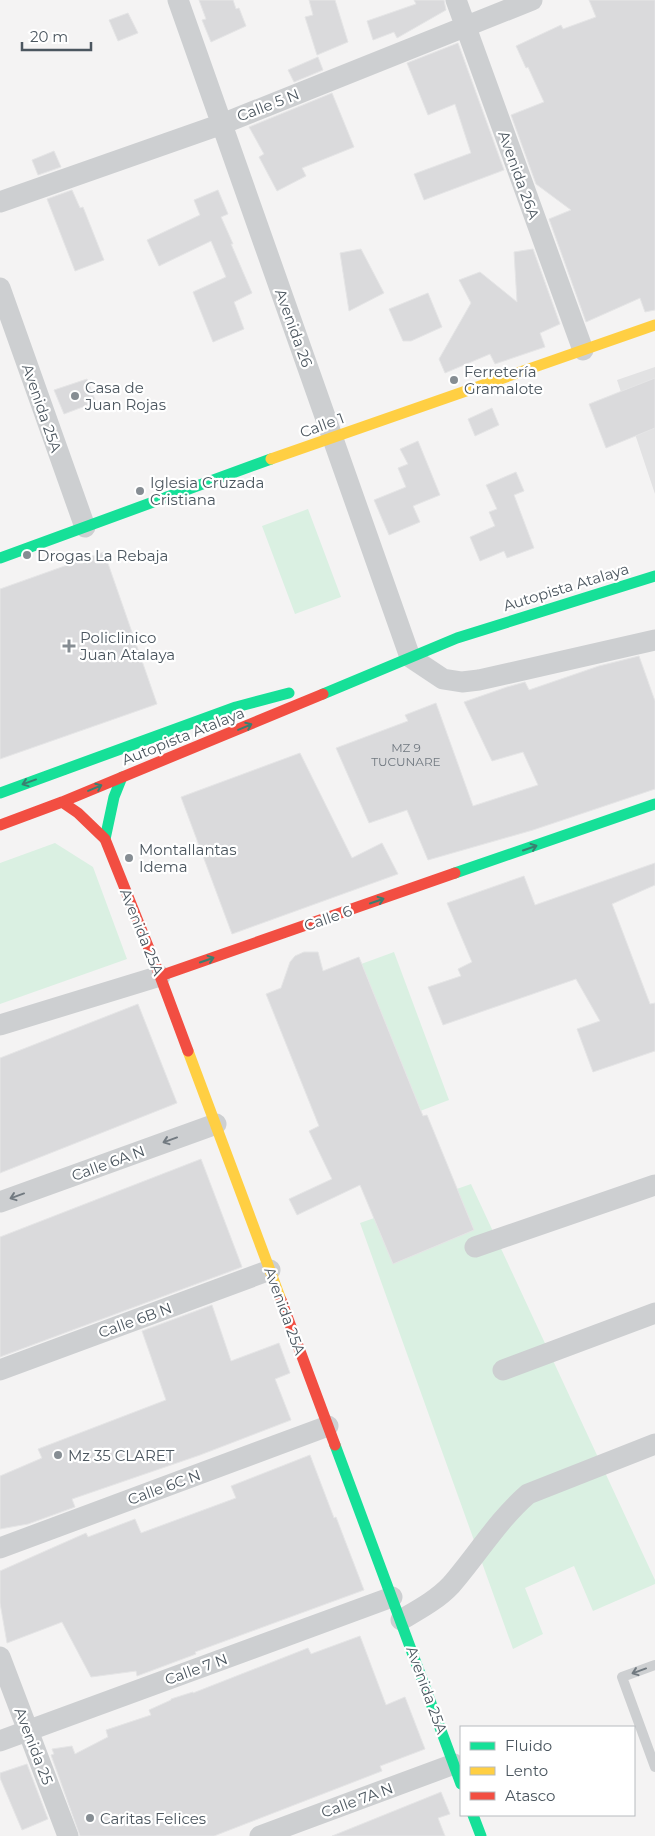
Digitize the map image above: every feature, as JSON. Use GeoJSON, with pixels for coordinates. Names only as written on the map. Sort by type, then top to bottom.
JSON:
{"type":"FeatureCollection","features":[{"type":"Feature","properties":{"kind":"street","name":"Avenida 26"},"geometry":{"type":"LineString","coordinates":[[178,0],[410,657]]}},
{"type":"Feature","properties":{"kind":"street","name":"Avenida 26A"},"geometry":{"type":"LineString","coordinates":[[456,0],[583,350]]}},
{"type":"Feature","properties":{"kind":"street","name":"Calle 5 N"},"geometry":{"type":"LineString","coordinates":[[0,202],[222,124],[532,0]]}},
{"type":"Feature","properties":{"kind":"street","name":"Avenida 25A"},"geometry":{"type":"LineString","coordinates":[[0,288],[85,527]]}},
{"type":"Feature","properties":{"kind":"street","name":"Calle 1"},"geometry":{"type":"LineString","coordinates":[[0,558],[333,437],[655,325]]}},
{"type":"Feature","properties":{"kind":"street","name":"Autopista Atalaya"},"geometry":{"type":"LineString","coordinates":[[0,825],[62,802],[246,727],[375,670],[457,638],[655,576]]}},
{"type":"Feature","properties":{"kind":"street"},"geometry":{"type":"LineString","coordinates":[[410,657],[443,679],[462,682],[479,680],[655,640]]}},
{"type":"Feature","properties":{"kind":"street","name":"Autopista Atalaya"},"geometry":{"type":"LineString","coordinates":[[0,793],[236,707],[375,670]]}},
{"type":"Feature","properties":{"kind":"street"},"geometry":{"type":"LineString","coordinates":[[105,839],[112,804],[122,777]]}},
{"type":"Feature","properties":{"kind":"street","name":"Avenida 25A"},"geometry":{"type":"LineString","coordinates":[[62,802],[105,839],[160,976],[216,1124],[460,1781]]}},
{"type":"Feature","properties":{"kind":"street","name":"Calle 6"},"geometry":{"type":"LineString","coordinates":[[0,1025],[160,976],[655,804]]}},
{"type":"Feature","properties":{"kind":"street","name":"Calle 6A N"},"geometry":{"type":"LineString","coordinates":[[0,1202],[216,1124]]}},
{"type":"Feature","properties":{"kind":"street"},"geometry":{"type":"LineString","coordinates":[[475,1247],[655,1185]]}},
{"type":"Feature","properties":{"kind":"street","name":"Calle 6B N"},"geometry":{"type":"LineString","coordinates":[[0,1370],[270,1270]]}},
{"type":"Feature","properties":{"kind":"street"},"geometry":{"type":"LineString","coordinates":[[503,1370],[655,1313]]}},
{"type":"Feature","properties":{"kind":"street","name":"Calle 6C N"},"geometry":{"type":"LineString","coordinates":[[0,1548],[328,1426]]}},
{"type":"Feature","properties":{"kind":"street"},"geometry":{"type":"LineString","coordinates":[[400,1620],[427,1605],[450,1586],[514,1506],[528,1494],[655,1444]]}},
{"type":"Feature","properties":{"kind":"street","name":"Calle 7 N"},"geometry":{"type":"LineString","coordinates":[[0,1742],[392,1597]]}},
{"type":"Feature","properties":{"kind":"street","name":"Avenida 25"},"geometry":{"type":"LineString","coordinates":[[0,1657],[68,1836]]}},
{"type":"Feature","properties":{"kind":"street","name":"Calle 7A N"},"geometry":{"type":"LineString","coordinates":[[260,1836],[454,1764]]}},
{"type":"Feature","properties":{"kind":"street"},"geometry":{"type":"LineString","coordinates":[[473,1816],[481,1836]]}},
{"type":"Feature","properties":{"kind":"lane"},"geometry":{"type":"LineString","coordinates":[[655,1665],[622,1677],[655,1767]]}},
{"type":"Feature","properties":{"kind":"shaded area"},"geometry":{"type":"Polygon","coordinates":[[[655,367],[655,494],[617,380],[655,367]]]}},
{"type":"Feature","properties":{"kind":"green space"},"geometry":{"type":"Polygon","coordinates":[[[308,509],[341,597],[295,614],[262,526],[308,509]]]}},
{"type":"Feature","properties":{"kind":"green space"},"geometry":{"type":"Polygon","coordinates":[[[55,843],[93,867],[127,959],[0,1004],[0,863],[55,843]]]}},
{"type":"Feature","properties":{"kind":"green space"},"geometry":{"type":"Polygon","coordinates":[[[394,952],[449,1100],[339,1142],[282,993],[394,952]]]}},
{"type":"Feature","properties":{"kind":"green space"},"geometry":{"type":"Polygon","coordinates":[[[471,1184],[655,1580],[655,1584],[593,1611],[574,1566],[525,1588],[543,1634],[513,1649],[360,1223],[471,1184]]]}},
{"type":"Feature","properties":{"kind":"building"},"geometry":{"type":"Polygon","coordinates":[[[199,0],[233,0],[236,9],[239,8],[246,26],[211,42],[202,20],[206,19],[199,0]]]}},
{"type":"Feature","properties":{"kind":"building"},"geometry":{"type":"Polygon","coordinates":[[[309,0],[335,0],[348,42],[317,55],[305,17],[313,15],[309,0]]]}},
{"type":"Feature","properties":{"kind":"building"},"geometry":{"type":"Polygon","coordinates":[[[414,0],[444,0],[446,10],[397,38],[394,32],[373,40],[367,21],[416,4],[414,0]]]}},
{"type":"Feature","properties":{"kind":"building"},"geometry":{"type":"Polygon","coordinates":[[[589,0],[655,0],[655,310],[645,312],[640,298],[586,322],[549,219],[571,210],[536,184],[511,115],[544,102],[516,46],[561,25],[563,29],[596,17],[589,0]]]}},
{"type":"Feature","properties":{"kind":"building"},"geometry":{"type":"Polygon","coordinates":[[[128,13],[138,33],[118,41],[109,20],[128,13]]]}},
{"type":"Feature","properties":{"kind":"building"},"geometry":{"type":"Polygon","coordinates":[[[458,43],[504,170],[424,200],[414,174],[471,153],[455,104],[428,115],[407,63],[458,43]]]}},
{"type":"Feature","properties":{"kind":"building"},"geometry":{"type":"Polygon","coordinates":[[[318,57],[323,70],[294,82],[288,70],[318,57]]]}},
{"type":"Feature","properties":{"kind":"building"},"geometry":{"type":"Polygon","coordinates":[[[332,93],[354,147],[302,168],[306,176],[277,191],[259,157],[264,154],[249,127],[332,93]]]}},
{"type":"Feature","properties":{"kind":"building"},"geometry":{"type":"Polygon","coordinates":[[[54,151],[61,167],[38,175],[32,160],[54,151]]]}},
{"type":"Feature","properties":{"kind":"building"},"geometry":{"type":"Polygon","coordinates":[[[72,190],[80,208],[83,207],[104,260],[75,271],[47,199],[72,190]]]}},
{"type":"Feature","properties":{"kind":"building"},"geometry":{"type":"Polygon","coordinates":[[[218,190],[228,214],[221,217],[252,293],[234,302],[244,329],[213,342],[193,292],[226,277],[211,241],[159,266],[147,240],[200,215],[194,200],[218,190]]]}},
{"type":"Feature","properties":{"kind":"building"},"geometry":{"type":"Polygon","coordinates":[[[361,249],[384,293],[349,311],[340,253],[361,249]]]}},
{"type":"Feature","properties":{"kind":"building"},"geometry":{"type":"Polygon","coordinates":[[[533,249],[560,324],[540,333],[545,347],[495,364],[490,354],[445,373],[439,359],[471,303],[459,280],[480,272],[517,302],[514,252],[533,249]]]}},
{"type":"Feature","properties":{"kind":"building"},"geometry":{"type":"Polygon","coordinates":[[[428,293],[442,327],[411,341],[403,341],[389,309],[428,293]]]}},
{"type":"Feature","properties":{"kind":"building"},"geometry":{"type":"Polygon","coordinates":[[[655,378],[655,428],[606,448],[589,404],[655,378]]]}},
{"type":"Feature","properties":{"kind":"building","name":"Casa de Juan Rojas"},"geometry":{"type":"Polygon","coordinates":[[[87,379],[96,402],[64,414],[54,390],[87,379]]]}},
{"type":"Feature","properties":{"kind":"building"},"geometry":{"type":"Polygon","coordinates":[[[492,408],[499,425],[475,436],[468,419],[492,408]]]}},
{"type":"Feature","properties":{"kind":"building"},"geometry":{"type":"Polygon","coordinates":[[[418,441],[440,495],[413,506],[420,522],[389,535],[374,500],[406,487],[398,468],[408,464],[400,449],[418,441]]]}},
{"type":"Feature","properties":{"kind":"building"},"geometry":{"type":"Polygon","coordinates":[[[516,472],[524,491],[514,495],[534,548],[507,558],[504,551],[480,561],[470,537],[495,526],[489,512],[497,509],[486,485],[516,472]]]}},
{"type":"Feature","properties":{"kind":"building","name":"Policlinico Juan Atalaya"},"geometry":{"type":"Polygon","coordinates":[[[104,552],[157,704],[0,759],[0,589],[104,552]]]}},
{"type":"Feature","properties":{"kind":"building"},"geometry":{"type":"Polygon","coordinates":[[[639,656],[655,701],[655,789],[533,830],[428,860],[407,810],[369,823],[336,748],[408,721],[405,715],[436,703],[473,806],[538,785],[523,752],[492,761],[464,702],[525,682],[529,690],[599,666],[639,656]]]}},
{"type":"Feature","properties":{"kind":"building"},"geometry":{"type":"Polygon","coordinates":[[[300,753],[352,858],[382,843],[398,874],[232,934],[181,797],[300,753]]]}},
{"type":"Feature","properties":{"kind":"building"},"geometry":{"type":"Polygon","coordinates":[[[655,863],[655,885],[612,904],[650,1004],[655,1003],[655,1051],[593,1072],[577,1029],[600,1021],[576,979],[443,1025],[428,987],[461,976],[458,969],[472,962],[447,903],[524,876],[535,905],[655,863]]]}},
{"type":"Feature","properties":{"kind":"building"},"geometry":{"type":"Polygon","coordinates":[[[304,952],[318,952],[323,971],[359,957],[423,1116],[427,1115],[474,1230],[393,1264],[360,1185],[297,1215],[289,1199],[332,1179],[309,1131],[319,1126],[266,994],[281,988],[290,962],[295,956],[304,952]]]}},
{"type":"Feature","properties":{"kind":"building"},"geometry":{"type":"Polygon","coordinates":[[[138,1004],[177,1103],[0,1173],[0,1058],[138,1004]]]}},
{"type":"Feature","properties":{"kind":"building"},"geometry":{"type":"Polygon","coordinates":[[[201,1159],[242,1267],[0,1357],[0,1237],[201,1159]]]}},
{"type":"Feature","properties":{"kind":"building"},"geometry":{"type":"Polygon","coordinates":[[[212,1305],[231,1361],[279,1343],[290,1373],[275,1379],[291,1420],[200,1455],[72,1499],[75,1507],[28,1524],[0,1529],[0,1476],[42,1458],[38,1449],[166,1400],[142,1331],[212,1305]]]}},
{"type":"Feature","properties":{"kind":"building"},"geometry":{"type":"Polygon","coordinates":[[[310,1455],[364,1590],[195,1652],[196,1654],[137,1676],[136,1671],[91,1677],[62,1622],[7,1643],[0,1603],[0,1571],[86,1533],[88,1537],[135,1519],[141,1533],[236,1498],[231,1486],[310,1455]]]}},
{"type":"Feature","properties":{"kind":"building"},"geometry":{"type":"Polygon","coordinates":[[[360,1636],[386,1705],[405,1697],[425,1749],[380,1766],[382,1771],[214,1836],[80,1836],[51,1755],[54,1754],[52,1749],[72,1746],[75,1754],[108,1737],[106,1730],[151,1715],[149,1710],[171,1699],[193,1693],[308,1648],[311,1654],[360,1636]]]}},
{"type":"Feature","properties":{"kind":"building"},"geometry":{"type":"Polygon","coordinates":[[[27,1764],[48,1819],[22,1830],[0,1778],[0,1773],[27,1764]]]}},
{"type":"Feature","properties":{"kind":"building"},"geometry":{"type":"Polygon","coordinates":[[[441,1792],[450,1814],[438,1818],[445,1836],[332,1836],[441,1792]]]}},
{"type":"Feature","properties":{"kind":"traffic: fast"},"geometry":{"type":"LineString","coordinates":[[0,558],[271,459]]}},
{"type":"Feature","properties":{"kind":"traffic: fast"},"geometry":{"type":"LineString","coordinates":[[323,694],[457,638],[655,576]]}},
{"type":"Feature","properties":{"kind":"traffic: fast"},"geometry":{"type":"LineString","coordinates":[[0,793],[236,707],[289,693]]}},
{"type":"Feature","properties":{"kind":"traffic: fast"},"geometry":{"type":"LineString","coordinates":[[105,839],[114,797],[122,777]]}},
{"type":"Feature","properties":{"kind":"traffic: fast"},"geometry":{"type":"LineString","coordinates":[[455,873],[655,804]]}},
{"type":"Feature","properties":{"kind":"traffic: fast"},"geometry":{"type":"LineString","coordinates":[[335,1445],[460,1781]]}},
{"type":"Feature","properties":{"kind":"traffic: fast"},"geometry":{"type":"LineString","coordinates":[[473,1816],[481,1836]]}},
{"type":"Feature","properties":{"kind":"traffic: slow"},"geometry":{"type":"LineString","coordinates":[[271,459],[655,325]]}},
{"type":"Feature","properties":{"kind":"traffic: slow"},"geometry":{"type":"LineString","coordinates":[[188,1051],[281,1300]]}},
{"type":"Feature","properties":{"kind":"traffic: jam"},"geometry":{"type":"LineString","coordinates":[[0,825],[62,802],[323,694]]}},
{"type":"Feature","properties":{"kind":"traffic: jam"},"geometry":{"type":"LineString","coordinates":[[62,802],[78,813],[105,839],[188,1051]]}},
{"type":"Feature","properties":{"kind":"traffic: jam"},"geometry":{"type":"LineString","coordinates":[[160,976],[455,873]]}},
{"type":"Feature","properties":{"kind":"traffic: jam"},"geometry":{"type":"LineString","coordinates":[[281,1300],[335,1445]]}},
{"type":"Feature","properties":{"kind":"place","name":"Ferretería Gramalote"},"geometry":{"type":"Point","coordinates":[454,380]}},
{"type":"Feature","properties":{"kind":"place","name":"Casa de Juan Rojas"},"geometry":{"type":"Point","coordinates":[75,396]}},
{"type":"Feature","properties":{"kind":"place","name":"Iglesia Cruzada Cristiana"},"geometry":{"type":"Point","coordinates":[140,491]}},
{"type":"Feature","properties":{"kind":"place","name":"Drogas La Rebaja"},"geometry":{"type":"Point","coordinates":[27,555]}},
{"type":"Feature","properties":{"kind":"place","name":"Policlinico Juan Atalaya"},"geometry":{"type":"Point","coordinates":[69,646]}},
{"type":"Feature","properties":{"kind":"place","name":"Montallantas Idema"},"geometry":{"type":"Point","coordinates":[129,858]}},
{"type":"Feature","properties":{"kind":"place","name":"Mz 35 CLARET"},"geometry":{"type":"Point","coordinates":[58,1455]}},
{"type":"Feature","properties":{"kind":"place","name":"Caritas Felices"},"geometry":{"type":"Point","coordinates":[90,1818]}}]}
